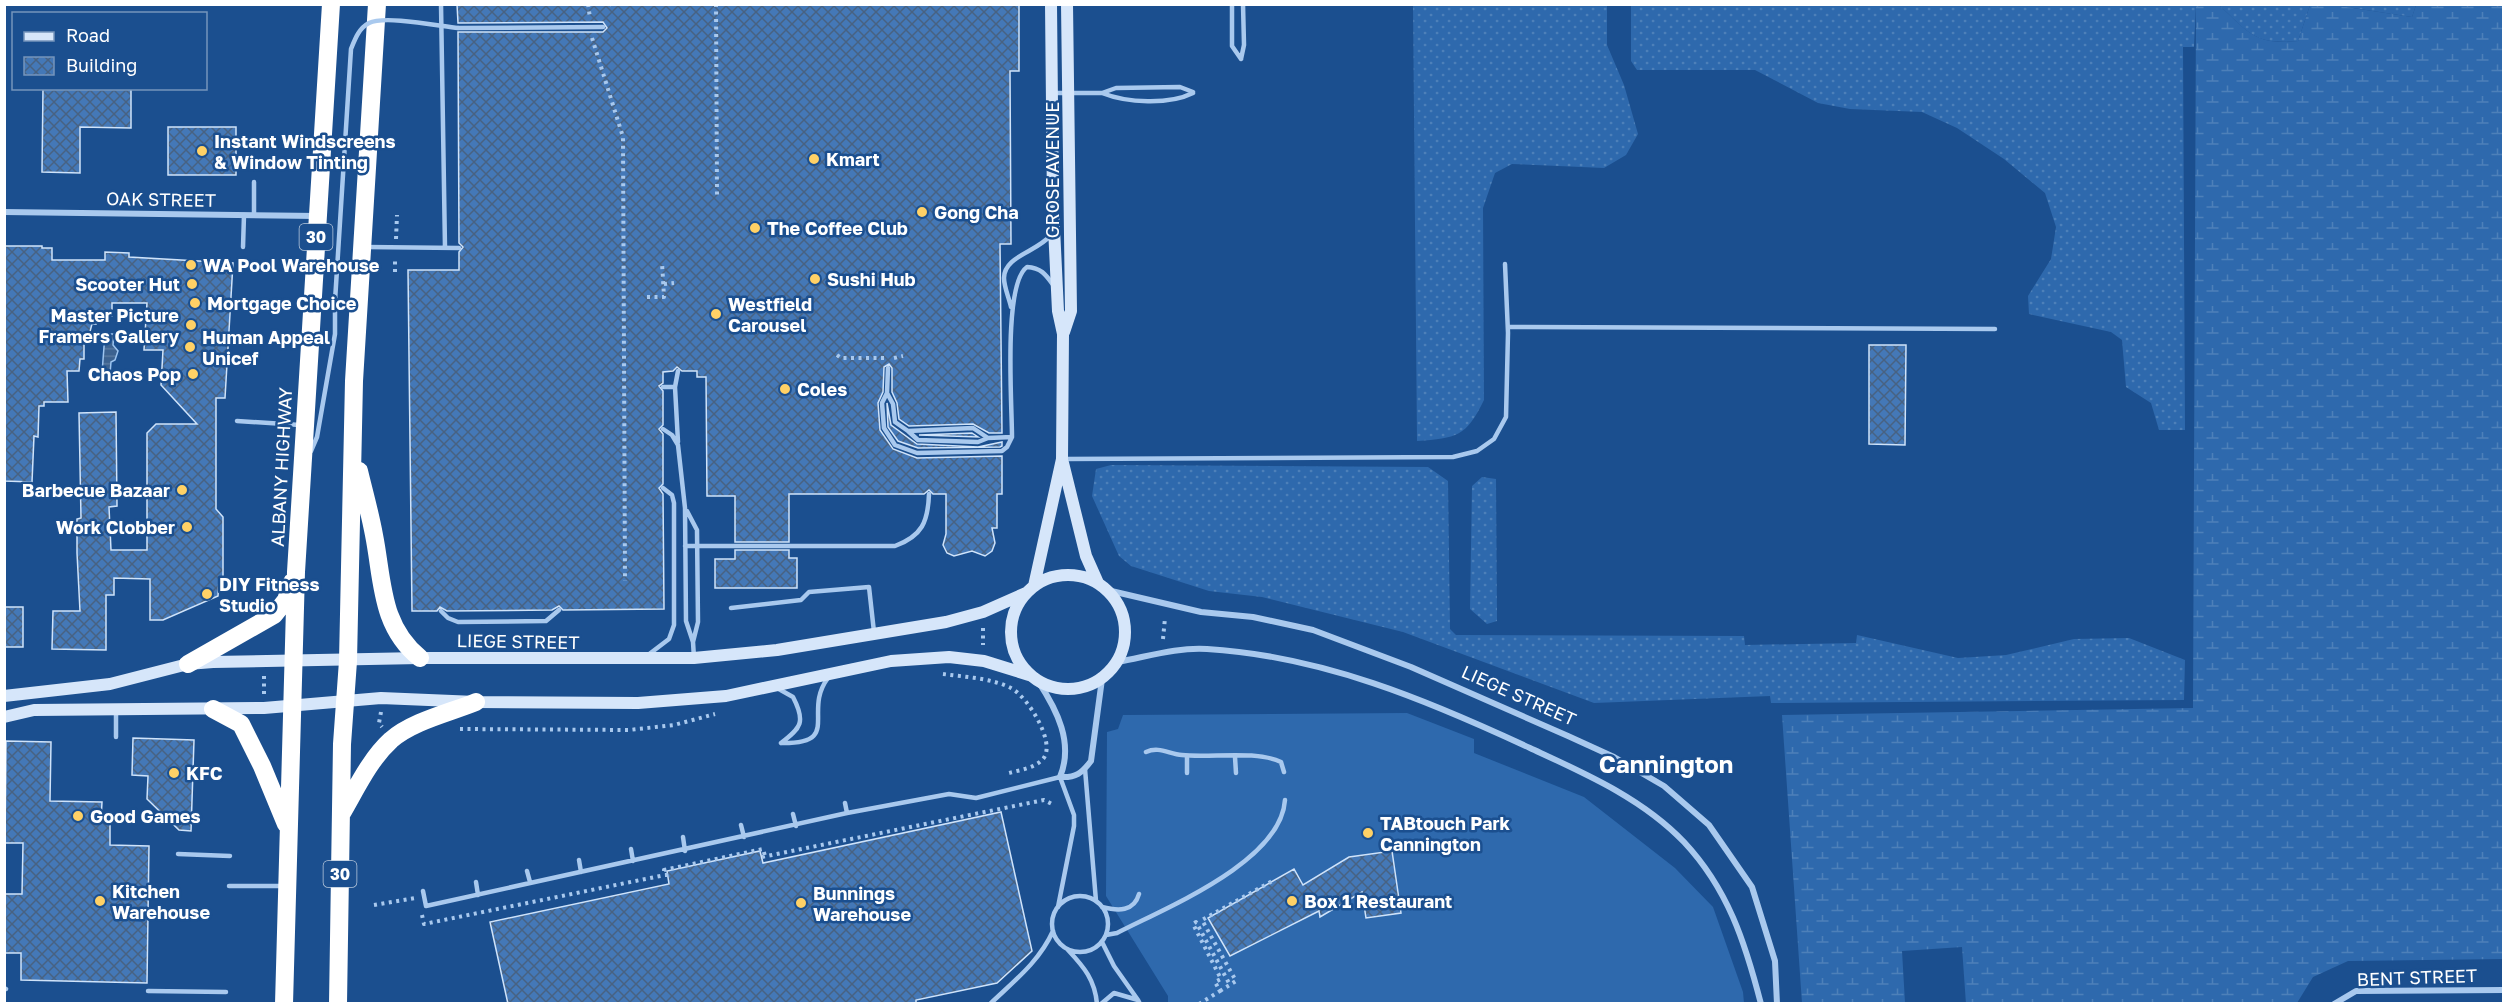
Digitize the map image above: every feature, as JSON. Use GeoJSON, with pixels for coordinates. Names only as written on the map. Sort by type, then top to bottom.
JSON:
{"type":"FeatureCollection","features":[{"type":"Feature","properties":{"kind":"highway","name":"ALBANY HIGHWAY"},"geometry":{"type":"LineString","coordinates":[[284,1004],[296,572],[331,4]]}},
{"type":"Feature","properties":{"kind":"highway","name":"30"},"geometry":{"type":"LineString","coordinates":[[338,1004],[352,446],[360,247],[377,4]]}},
{"type":"Feature","properties":{"kind":"highway"},"geometry":{"type":"LineString","coordinates":[[352,446],[374,535],[382,590],[393,626],[405,646],[420,658]]}},
{"type":"Feature","properties":{"kind":"highway"},"geometry":{"type":"LineString","coordinates":[[188,664],[274,615],[286,600],[296,572]]}},
{"type":"Feature","properties":{"kind":"highway"},"geometry":{"type":"LineString","coordinates":[[341,815],[370,766],[391,740],[410,728],[476,702]]}},
{"type":"Feature","properties":{"kind":"highway"},"geometry":{"type":"LineString","coordinates":[[213,709],[241,724],[262,766],[288,829]]}},
{"type":"Feature","properties":{"kind":"street","name":"GROSE AVENUE"},"geometry":{"type":"LineString","coordinates":[[1030,590],[1062,459],[1064,334],[1057,291],[1054,231],[1051,4]]}},
{"type":"Feature","properties":{"kind":"street","name":"GROSE AVENUE"},"geometry":{"type":"LineString","coordinates":[[1064,334],[1071,311],[1070,94],[1067,4]]}},
{"type":"Feature","properties":{"kind":"street","name":"OAK STREET"},"geometry":{"type":"LineString","coordinates":[[4,212],[318,216]]}},
{"type":"Feature","properties":{"kind":"street","name":"GROSE AVENUE"},"geometry":{"type":"LineString","coordinates":[[1062,459],[1080,536],[1102,587]]}},
{"type":"Feature","properties":{"kind":"street"},"geometry":{"type":"LineString","coordinates":[[4,717],[34,710],[213,709],[291,706],[381,698],[476,702],[638,703],[726,696],[891,661],[949,657],[984,661],[1034,678],[1048,686],[1070,690],[1082,688],[1102,679],[1117,662],[1125,642],[1125,630],[1120,608],[1102,587],[1079,576],[1065,575],[1044,580],[1030,590],[1014,612],[1011,634],[1016,656],[1034,678],[1051,701],[1066,742],[1064,768],[1060,777],[1072,778],[1085,770],[1092,751],[1102,679]]}},
{"type":"Feature","properties":{"kind":"street","name":"LIEGE STREET"},"geometry":{"type":"LineString","coordinates":[[1102,587],[1201,612],[1253,617],[1313,630],[1411,667],[1596,749],[1664,786],[1709,825],[1752,886],[1775,961],[1777,1004]]}},
{"type":"Feature","properties":{"kind":"street","name":"LIEGE STREET"},"geometry":{"type":"LineString","coordinates":[[4,696],[110,684],[188,664],[420,658],[638,660],[694,658],[777,650],[874,632],[946,622],[983,612],[1030,590]]}},
{"type":"Feature","properties":{"kind":"street"},"geometry":{"type":"LineString","coordinates":[[1117,662],[1162,653],[1204,649],[1263,655],[1327,668],[1394,689],[1461,716],[1595,778],[1642,806],[1683,841],[1709,872],[1731,907],[1761,1004]]}},
{"type":"Feature","properties":{"kind":"street","name":"BENT STREET"},"geometry":{"type":"LineString","coordinates":[[2334,1004],[2356,990],[2504,990]]}},
{"type":"Feature","properties":{"kind":"lane"},"geometry":{"type":"LineString","coordinates":[[441,4],[445,248]]}},
{"type":"Feature","properties":{"kind":"lane"},"geometry":{"type":"LineString","coordinates":[[1232,4],[1232,46],[1241,59],[1244,45],[1243,4]]}},
{"type":"Feature","properties":{"kind":"lane"},"geometry":{"type":"LineString","coordinates":[[302,470],[317,437],[335,334],[335,301],[351,49],[357,33],[370,22],[388,21],[458,28],[603,27]]}},
{"type":"Feature","properties":{"kind":"lane"},"geometry":{"type":"LineString","coordinates":[[1053,93],[1102,93],[1116,88],[1180,87],[1193,92],[1180,99],[1116,99],[1102,93]]}},
{"type":"Feature","properties":{"kind":"lane"},"geometry":{"type":"LineString","coordinates":[[254,182],[254,215]]}},
{"type":"Feature","properties":{"kind":"lane"},"geometry":{"type":"LineString","coordinates":[[243,247],[244,214]]}},
{"type":"Feature","properties":{"kind":"lane"},"geometry":{"type":"LineString","coordinates":[[888,368],[887,393],[882,403],[884,428],[895,445],[905,451],[1002,451],[1007,447],[1012,437],[1011,308],[1004,278],[1012,260],[1036,249],[1054,231]]}},
{"type":"Feature","properties":{"kind":"lane"},"geometry":{"type":"LineString","coordinates":[[360,247],[459,248]]}},
{"type":"Feature","properties":{"kind":"lane"},"geometry":{"type":"LineString","coordinates":[[1062,459],[1453,457],[1477,451],[1494,439],[1506,417],[1508,327],[1505,264]]}},
{"type":"Feature","properties":{"kind":"lane"},"geometry":{"type":"LineString","coordinates":[[1011,308],[1018,278],[1028,267],[1043,271],[1057,291]]}},
{"type":"Feature","properties":{"kind":"lane"},"geometry":{"type":"LineString","coordinates":[[1508,327],[1995,329]]}},
{"type":"Feature","properties":{"kind":"lane"},"geometry":{"type":"LineString","coordinates":[[678,371],[675,387],[685,508],[686,621],[693,642],[694,658]]}},
{"type":"Feature","properties":{"kind":"lane"},"geometry":{"type":"LineString","coordinates":[[663,387],[675,387]]}},
{"type":"Feature","properties":{"kind":"lane"},"geometry":{"type":"LineString","coordinates":[[887,393],[893,404],[895,422],[918,440],[978,442],[987,438],[1012,437]]}},
{"type":"Feature","properties":{"kind":"lane"},"geometry":{"type":"LineString","coordinates":[[237,421],[304,425]]}},
{"type":"Feature","properties":{"kind":"lane"},"geometry":{"type":"LineString","coordinates":[[908,431],[973,428],[987,438]]}},
{"type":"Feature","properties":{"kind":"lane"},"geometry":{"type":"LineString","coordinates":[[663,429],[672,435],[678,445]]}},
{"type":"Feature","properties":{"kind":"lane"},"geometry":{"type":"LineString","coordinates":[[638,660],[656,651],[669,639],[674,625],[674,503],[672,495],[663,488]]}},
{"type":"Feature","properties":{"kind":"lane"},"geometry":{"type":"LineString","coordinates":[[685,546],[895,546],[912,540],[922,527],[928,513],[929,494]]}},
{"type":"Feature","properties":{"kind":"lane"},"geometry":{"type":"LineString","coordinates":[[685,508],[697,530],[698,622],[693,642]]}},
{"type":"Feature","properties":{"kind":"lane"},"geometry":{"type":"LineString","coordinates":[[730,608],[801,600],[809,592],[868,587],[874,632]]}},
{"type":"Feature","properties":{"kind":"lane"},"geometry":{"type":"LineString","coordinates":[[441,610],[448,618],[469,622],[546,621],[559,610]]}},
{"type":"Feature","properties":{"kind":"lane"},"geometry":{"type":"LineString","coordinates":[[772,686],[794,697],[801,721],[798,730],[781,743],[802,744],[810,741],[817,731],[819,691],[832,673]]}},
{"type":"Feature","properties":{"kind":"lane"},"geometry":{"type":"LineString","coordinates":[[116,710],[116,736]]}},
{"type":"Feature","properties":{"kind":"lane"},"geometry":{"type":"LineString","coordinates":[[1146,752],[1155,748],[1187,756],[1270,757],[1281,762],[1284,772]]}},
{"type":"Feature","properties":{"kind":"lane"},"geometry":{"type":"LineString","coordinates":[[1187,756],[1187,773]]}},
{"type":"Feature","properties":{"kind":"lane"},"geometry":{"type":"LineString","coordinates":[[1235,757],[1236,772]]}},
{"type":"Feature","properties":{"kind":"lane"},"geometry":{"type":"LineString","coordinates":[[1085,770],[1096,901]]}},
{"type":"Feature","properties":{"kind":"lane"},"geometry":{"type":"LineString","coordinates":[[423,891],[426,906],[530,882],[686,851],[847,813],[950,794],[976,798],[1060,777],[1074,815],[1074,826],[1058,907],[1052,922],[1053,930],[1061,945],[1086,969],[1096,986],[1099,1004],[1114,993],[1139,1002]]}},
{"type":"Feature","properties":{"kind":"lane"},"geometry":{"type":"LineString","coordinates":[[1106,935],[1117,933],[1195,895],[1216,882],[1245,858],[1279,823],[1285,800]]}},
{"type":"Feature","properties":{"kind":"lane"},"geometry":{"type":"LineString","coordinates":[[845,803],[847,813]]}},
{"type":"Feature","properties":{"kind":"lane"},"geometry":{"type":"LineString","coordinates":[[793,814],[796,825]]}},
{"type":"Feature","properties":{"kind":"lane"},"geometry":{"type":"LineString","coordinates":[[741,825],[744,837]]}},
{"type":"Feature","properties":{"kind":"lane"},"geometry":{"type":"LineString","coordinates":[[683,837],[686,851]]}},
{"type":"Feature","properties":{"kind":"lane"},"geometry":{"type":"LineString","coordinates":[[631,849],[633,861]]}},
{"type":"Feature","properties":{"kind":"lane"},"geometry":{"type":"LineString","coordinates":[[178,854],[230,856]]}},
{"type":"Feature","properties":{"kind":"lane"},"geometry":{"type":"LineString","coordinates":[[579,860],[582,872]]}},
{"type":"Feature","properties":{"kind":"lane"},"geometry":{"type":"LineString","coordinates":[[527,871],[530,882]]}},
{"type":"Feature","properties":{"kind":"lane"},"geometry":{"type":"LineString","coordinates":[[476,882],[478,895]]}},
{"type":"Feature","properties":{"kind":"lane"},"geometry":{"type":"LineString","coordinates":[[229,886],[286,886]]}},
{"type":"Feature","properties":{"kind":"lane"},"geometry":{"type":"LineString","coordinates":[[1191,887],[1195,895]]}},
{"type":"Feature","properties":{"kind":"lane"},"geometry":{"type":"LineString","coordinates":[[1058,907],[1072,898],[1088,898],[1115,910],[1128,908],[1135,904],[1139,894]]}},
{"type":"Feature","properties":{"kind":"lane"},"geometry":{"type":"LineString","coordinates":[[1068,950],[1083,952],[1102,942],[1106,935],[1108,921],[1102,906]]}},
{"type":"Feature","properties":{"kind":"lane"},"geometry":{"type":"LineString","coordinates":[[990,1004],[1034,963],[1045,949],[1053,930]]}},
{"type":"Feature","properties":{"kind":"lane"},"geometry":{"type":"LineString","coordinates":[[1102,942],[1114,966],[1139,1002]]}},
{"type":"Feature","properties":{"kind":"lane"},"geometry":{"type":"LineString","coordinates":[[148,991],[226,992]]}},
{"type":"Feature","properties":{"kind":"path"},"geometry":{"type":"LineString","coordinates":[[588,4],[591,27],[623,137],[625,581]]}},
{"type":"Feature","properties":{"kind":"path"},"geometry":{"type":"LineString","coordinates":[[716,4],[717,197]]}},
{"type":"Feature","properties":{"kind":"path"},"geometry":{"type":"LineString","coordinates":[[647,297],[664,297],[662,262]]}},
{"type":"Feature","properties":{"kind":"path"},"geometry":{"type":"LineString","coordinates":[[664,284],[674,284]]}},
{"type":"Feature","properties":{"kind":"path"},"geometry":{"type":"LineString","coordinates":[[837,355],[841,358],[903,356]]}},
{"type":"Feature","properties":{"kind":"path"},"geometry":{"type":"LineString","coordinates":[[1163,639],[1164,618]]}},
{"type":"Feature","properties":{"kind":"path"},"geometry":{"type":"LineString","coordinates":[[983,628],[983,645]]}},
{"type":"Feature","properties":{"kind":"path"},"geometry":{"type":"LineString","coordinates":[[931,672],[985,680],[1012,689],[1028,702],[1047,746],[1044,758],[1033,766],[1009,773]]}},
{"type":"Feature","properties":{"kind":"path"},"geometry":{"type":"LineString","coordinates":[[451,732],[460,728],[629,730],[674,725],[716,713]]}},
{"type":"Feature","properties":{"kind":"path"},"geometry":{"type":"LineString","coordinates":[[424,924],[666,875],[664,870],[763,849],[763,857],[1044,800],[1054,805]]}},
{"type":"Feature","properties":{"kind":"path"},"geometry":{"type":"LineString","coordinates":[[1199,1004],[1236,981],[1202,920],[1274,880]]}},
{"type":"Feature","properties":{"kind":"path"},"geometry":{"type":"LineString","coordinates":[[374,905],[417,898]]}},
{"type":"Feature","properties":{"kind":"path"},"geometry":{"type":"LineString","coordinates":[[1220,991],[1215,982],[1221,979],[1193,924],[1196,921],[1230,985]]}},
{"type":"Feature","properties":{"kind":"green space"},"geometry":{"type":"Polygon","coordinates":[[[1413,5],[1607,5],[1607,45],[1624,85],[1638,134],[1626,155],[1604,168],[1512,164],[1495,173],[1483,208],[1484,400],[1472,422],[1459,433],[1442,439],[1417,441],[1413,5]]]}},
{"type":"Feature","properties":{"kind":"green space"},"geometry":{"type":"Polygon","coordinates":[[[1631,5],[2196,5],[2194,47],[2183,47],[2185,430],[2159,430],[2151,403],[2126,387],[2122,340],[2111,332],[2029,314],[2028,296],[2051,259],[2056,227],[2045,193],[2004,159],[1957,128],[1922,112],[1850,109],[1818,103],[1755,70],[1637,70],[1631,61],[1631,5]]]}},
{"type":"Feature","properties":{"kind":"green space"},"geometry":{"type":"Polygon","coordinates":[[[2196,5],[2219,5],[2254,35],[2262,39],[2284,42],[2298,41],[2310,5],[2333,5],[2412,17],[2416,5],[2503,5],[2503,959],[2348,961],[2313,977],[2297,1003],[1966,1004],[1962,947],[1902,951],[1905,1003],[1802,1003],[1782,715],[2193,708],[2196,5]]]}},
{"type":"Feature","properties":{"kind":"green space"},"geometry":{"type":"Polygon","coordinates":[[[2219,5],[2310,5],[2298,41],[2283,42],[2262,39],[2253,35],[2219,5]]]}},
{"type":"Feature","properties":{"kind":"green space"},"geometry":{"type":"Polygon","coordinates":[[[2333,5],[2416,5],[2412,17],[2333,5]]]}},
{"type":"Feature","properties":{"kind":"green space"},"geometry":{"type":"Polygon","coordinates":[[[1111,465],[1428,467],[1448,481],[1450,629],[1456,635],[1744,636],[1745,645],[1856,643],[1857,635],[1958,658],[2006,655],[2074,639],[2129,638],[2185,660],[2184,700],[1771,703],[1770,696],[1594,703],[1403,632],[1262,597],[1209,591],[1131,566],[1119,556],[1092,496],[1096,469],[1111,465]]]}},
{"type":"Feature","properties":{"kind":"green space"},"geometry":{"type":"Polygon","coordinates":[[[1482,477],[1496,479],[1497,621],[1487,624],[1470,609],[1472,486],[1482,477]]]}},
{"type":"Feature","properties":{"kind":"green space","name":"TABtouch Park Cannington"},"geometry":{"type":"Polygon","coordinates":[[[1407,713],[1474,739],[1474,753],[1584,797],[1675,868],[1713,907],[1743,992],[1744,1003],[1168,1003],[1168,996],[1106,896],[1107,732],[1118,729],[1123,715],[1407,713]]]}},
{"type":"Feature","properties":{"kind":"shaded area"},"geometry":{"type":"Polygon","coordinates":[[[105,334],[114,334],[113,345],[118,351],[115,360],[111,362],[110,374],[102,373],[105,334]]]}},
{"type":"Feature","properties":{"kind":"building","name":"Westfield Carousel"},"geometry":{"type":"Polygon","coordinates":[[[457,4],[1019,4],[1019,71],[1010,71],[1011,244],[1000,244],[1002,433],[989,433],[973,424],[909,426],[899,419],[897,403],[892,392],[892,368],[889,364],[884,367],[883,392],[878,403],[880,430],[893,449],[917,458],[1002,456],[1002,494],[997,494],[997,528],[992,528],[995,543],[992,551],[985,556],[972,551],[954,556],[947,553],[943,545],[946,534],[946,494],[933,494],[929,490],[924,494],[789,494],[789,542],[735,542],[735,496],[707,496],[706,377],[697,377],[697,371],[682,371],[677,367],[673,371],[663,372],[663,383],[659,386],[663,391],[663,425],[659,429],[663,434],[663,484],[659,488],[663,494],[664,609],[563,610],[559,606],[552,610],[447,611],[440,607],[437,611],[412,611],[408,270],[459,270],[459,252],[463,247],[459,243],[458,32],[603,32],[607,28],[603,22],[458,23],[457,4]]]}},
{"type":"Feature","properties":{"kind":"building"},"geometry":{"type":"Polygon","coordinates":[[[43,90],[131,90],[131,128],[80,127],[80,173],[42,172],[43,90]]]}},
{"type":"Feature","properties":{"kind":"building","name":"Instant Windscreens & Window Tinting"},"geometry":{"type":"Polygon","coordinates":[[[168,127],[236,127],[236,175],[168,175],[168,127]]]}},
{"type":"Feature","properties":{"kind":"building"},"geometry":{"type":"Polygon","coordinates":[[[4,246],[52,248],[52,260],[105,260],[105,252],[129,253],[129,257],[233,263],[225,398],[216,398],[216,509],[223,517],[223,579],[219,579],[218,596],[163,620],[150,620],[150,579],[114,578],[114,595],[106,595],[106,650],[52,649],[53,611],[80,611],[77,553],[77,519],[81,518],[79,413],[116,412],[117,506],[109,507],[111,550],[147,550],[147,433],[156,424],[197,424],[161,385],[163,350],[144,350],[147,303],[112,303],[112,316],[96,316],[96,324],[92,324],[88,339],[84,340],[84,359],[80,359],[79,371],[67,371],[68,402],[44,402],[44,406],[39,406],[38,437],[34,436],[32,482],[5,481],[4,246]]]}},
{"type":"Feature","properties":{"kind":"building"},"geometry":{"type":"Polygon","coordinates":[[[1869,345],[1906,345],[1905,445],[1869,444],[1869,345]]]}},
{"type":"Feature","properties":{"kind":"building"},"geometry":{"type":"Polygon","coordinates":[[[887,403],[891,425],[917,444],[978,447],[1002,442],[1002,446],[1000,447],[918,448],[898,441],[888,427],[887,403]]]}},
{"type":"Feature","properties":{"kind":"building"},"geometry":{"type":"Polygon","coordinates":[[[972,433],[978,437],[919,435],[972,433]]]}},
{"type":"Feature","properties":{"kind":"building"},"geometry":{"type":"Polygon","coordinates":[[[735,550],[789,550],[789,558],[797,558],[797,588],[715,588],[715,559],[735,559],[735,550]]]}},
{"type":"Feature","properties":{"kind":"building"},"geometry":{"type":"Polygon","coordinates":[[[4,607],[23,607],[23,647],[4,647],[4,607]]]}},
{"type":"Feature","properties":{"kind":"building"},"geometry":{"type":"Polygon","coordinates":[[[133,738],[194,740],[191,831],[179,830],[147,799],[148,776],[132,775],[133,738]]]}},
{"type":"Feature","properties":{"kind":"building"},"geometry":{"type":"Polygon","coordinates":[[[6,741],[51,742],[50,801],[102,802],[101,820],[110,821],[110,845],[149,846],[147,983],[21,980],[21,953],[4,953],[5,894],[22,894],[23,843],[5,843],[6,741]]]}},
{"type":"Feature","properties":{"kind":"building","name":"Bunnings Warehouse"},"geometry":{"type":"Polygon","coordinates":[[[1001,812],[1032,951],[997,983],[916,1000],[916,1004],[508,1004],[490,922],[669,884],[667,871],[760,851],[763,863],[1001,812]]]}},
{"type":"Feature","properties":{"kind":"building","name":"Box 1 Restaurant"},"geometry":{"type":"Polygon","coordinates":[[[1392,851],[1401,913],[1366,918],[1362,892],[1320,917],[1319,911],[1230,956],[1208,918],[1294,869],[1303,885],[1349,857],[1392,851]]]}},
{"type":"Feature","properties":{"kind":"place","name":"Instant Windscreens & Window Tinting"},"geometry":{"type":"Point","coordinates":[202,151]}},
{"type":"Feature","properties":{"kind":"place","name":"Kmart"},"geometry":{"type":"Point","coordinates":[814,159]}},
{"type":"Feature","properties":{"kind":"place","name":"Gong Cha"},"geometry":{"type":"Point","coordinates":[922,212]}},
{"type":"Feature","properties":{"kind":"place","name":"The Coffee Club"},"geometry":{"type":"Point","coordinates":[755,228]}},
{"type":"Feature","properties":{"kind":"place","name":"WA Pool Warehouse"},"geometry":{"type":"Point","coordinates":[191,265]}},
{"type":"Feature","properties":{"kind":"place","name":"Sushi Hub"},"geometry":{"type":"Point","coordinates":[815,279]}},
{"type":"Feature","properties":{"kind":"place","name":"Scooter Hut"},"geometry":{"type":"Point","coordinates":[192,284]}},
{"type":"Feature","properties":{"kind":"place","name":"Mortgage Choice"},"geometry":{"type":"Point","coordinates":[195,303]}},
{"type":"Feature","properties":{"kind":"place","name":"Westfield Carousel"},"geometry":{"type":"Point","coordinates":[716,314]}},
{"type":"Feature","properties":{"kind":"place","name":"Master Picture Framers Gallery"},"geometry":{"type":"Point","coordinates":[191,325]}},
{"type":"Feature","properties":{"kind":"place","name":"Human Appeal Unicef"},"geometry":{"type":"Point","coordinates":[190,347]}},
{"type":"Feature","properties":{"kind":"place","name":"Chaos Pop"},"geometry":{"type":"Point","coordinates":[193,374]}},
{"type":"Feature","properties":{"kind":"place","name":"Coles"},"geometry":{"type":"Point","coordinates":[785,389]}},
{"type":"Feature","properties":{"kind":"place","name":"Barbecue Bazaar"},"geometry":{"type":"Point","coordinates":[182,490]}},
{"type":"Feature","properties":{"kind":"place","name":"Work Clobber"},"geometry":{"type":"Point","coordinates":[187,527]}},
{"type":"Feature","properties":{"kind":"place","name":"DIY Fitness Studio"},"geometry":{"type":"Point","coordinates":[207,594]}},
{"type":"Feature","properties":{"kind":"place","name":"KFC"},"geometry":{"type":"Point","coordinates":[174,773]}},
{"type":"Feature","properties":{"kind":"place","name":"Good Games"},"geometry":{"type":"Point","coordinates":[78,816]}},
{"type":"Feature","properties":{"kind":"place","name":"TABtouch Park Cannington"},"geometry":{"type":"Point","coordinates":[1368,833]}},
{"type":"Feature","properties":{"kind":"place","name":"Kitchen Warehouse"},"geometry":{"type":"Point","coordinates":[100,901]}},
{"type":"Feature","properties":{"kind":"place","name":"Box 1 Restaurant"},"geometry":{"type":"Point","coordinates":[1292,901]}},
{"type":"Feature","properties":{"kind":"place","name":"Bunnings Warehouse"},"geometry":{"type":"Point","coordinates":[801,903]}},
{"type":"Feature","properties":{"kind":"district","name":"Cannington"},"geometry":{"type":"Point","coordinates":[1666,763]}}]}
